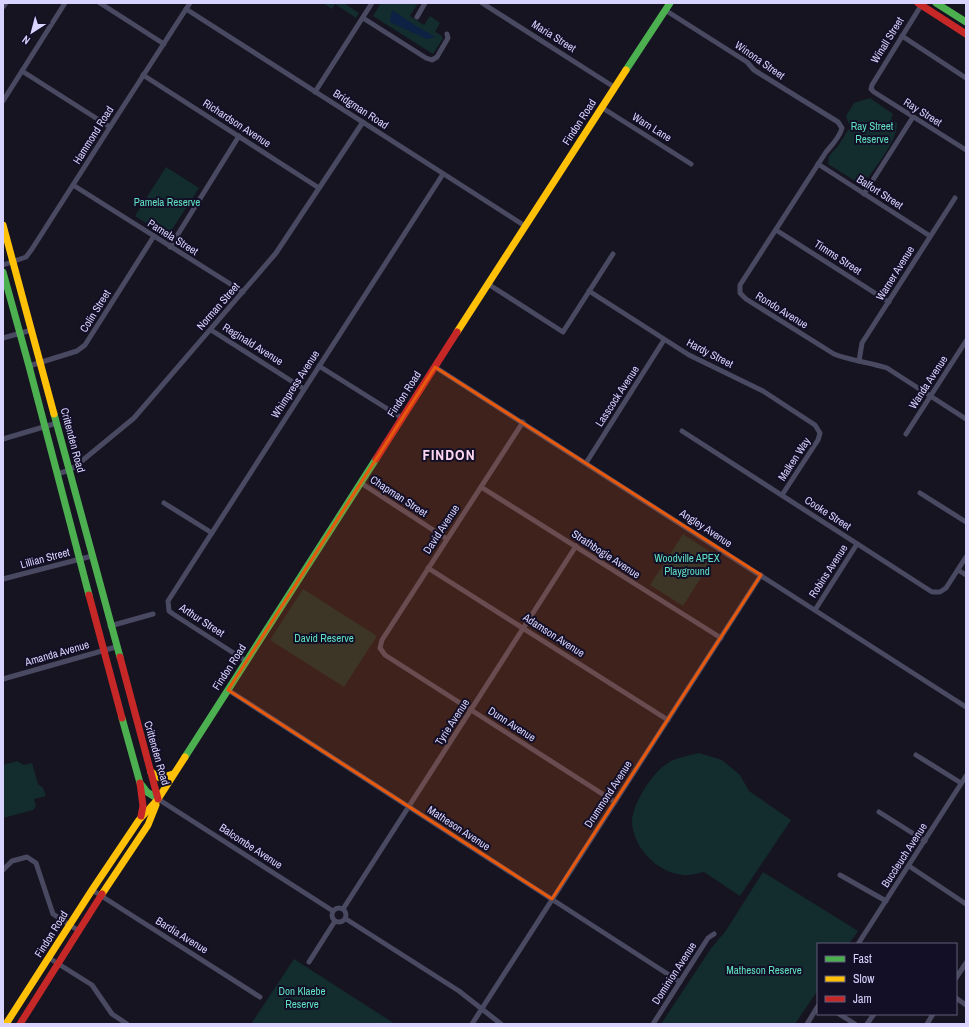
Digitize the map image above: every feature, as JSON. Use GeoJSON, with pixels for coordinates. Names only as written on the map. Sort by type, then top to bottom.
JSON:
{"type":"FeatureCollection","features":[{"type":"Feature","properties":{"kind":"main road","name":"Findon Road"},"geometry":{"type":"LineString","coordinates":[[20,1024],[148,825],[158,799],[173,774],[361,483],[614,86],[670,3]]}},
{"type":"Feature","properties":{"kind":"main road"},"geometry":{"type":"LineString","coordinates":[[936,3],[966,22]]}},
{"type":"Feature","properties":{"kind":"main road"},"geometry":{"type":"LineString","coordinates":[[921,4],[966,34]]}},
{"type":"Feature","properties":{"kind":"main road","name":"Crittenden Road"},"geometry":{"type":"LineString","coordinates":[[3,225],[70,470],[110,626],[158,799]]}},
{"type":"Feature","properties":{"kind":"main road","name":"Crittenden Road"},"geometry":{"type":"LineString","coordinates":[[3,272],[103,650],[140,783],[150,795],[158,799]]}},
{"type":"Feature","properties":{"kind":"main road"},"geometry":{"type":"LineString","coordinates":[[151,772],[160,778],[173,774]]}},
{"type":"Feature","properties":{"kind":"main road"},"geometry":{"type":"LineString","coordinates":[[140,783],[144,806],[140,819]]}},
{"type":"Feature","properties":{"kind":"main road","name":"Findon Road"},"geometry":{"type":"LineString","coordinates":[[6,1024],[92,890],[140,819],[158,799]]}},
{"type":"Feature","properties":{"kind":"main road"},"geometry":{"type":"LineString","coordinates":[[117,854],[121,866]]}},
{"type":"Feature","properties":{"kind":"street"},"geometry":{"type":"LineString","coordinates":[[3,7],[6,3]]}},
{"type":"Feature","properties":{"kind":"street"},"geometry":{"type":"LineString","coordinates":[[3,101],[65,3]]}},
{"type":"Feature","properties":{"kind":"street"},"geometry":{"type":"LineString","coordinates":[[100,3],[164,44]]}},
{"type":"Feature","properties":{"kind":"street","name":"Hammond Road"},"geometry":{"type":"LineString","coordinates":[[3,265],[26,258],[190,3]]}},
{"type":"Feature","properties":{"kind":"street"},"geometry":{"type":"LineString","coordinates":[[315,92],[372,3]]}},
{"type":"Feature","properties":{"kind":"street"},"geometry":{"type":"LineString","coordinates":[[417,17],[425,3]]}},
{"type":"Feature","properties":{"kind":"street","name":"Maria Street"},"geometry":{"type":"LineString","coordinates":[[482,3],[614,86]]}},
{"type":"Feature","properties":{"kind":"street","name":"Winall Street"},"geometry":{"type":"LineString","coordinates":[[871,88],[921,4]]}},
{"type":"Feature","properties":{"kind":"street","name":"Bridgman Road"},"geometry":{"type":"LineString","coordinates":[[186,9],[525,226]]}},
{"type":"Feature","properties":{"kind":"street","name":"Winona Street"},"geometry":{"type":"LineString","coordinates":[[666,10],[747,62],[754,70],[838,122],[842,128]]}},
{"type":"Feature","properties":{"kind":"street"},"geometry":{"type":"LineString","coordinates":[[362,18],[426,58],[432,60],[437,57],[448,38],[447,34]]}},
{"type":"Feature","properties":{"kind":"street"},"geometry":{"type":"LineString","coordinates":[[902,36],[966,78]]}},
{"type":"Feature","properties":{"kind":"street"},"geometry":{"type":"LineString","coordinates":[[22,71],[110,127]]}},
{"type":"Feature","properties":{"kind":"street","name":"Richardson Avenue"},"geometry":{"type":"LineString","coordinates":[[143,75],[320,188]]}},
{"type":"Feature","properties":{"kind":"street","name":"Ray Street"},"geometry":{"type":"LineString","coordinates":[[871,88],[874,92],[966,150]]}},
{"type":"Feature","properties":{"kind":"street","name":"Warn Lane"},"geometry":{"type":"LineString","coordinates":[[601,107],[691,164]]}},
{"type":"Feature","properties":{"kind":"street"},"geometry":{"type":"LineString","coordinates":[[864,194],[913,117]]}},
{"type":"Feature","properties":{"kind":"street","name":"Norman Street"},"geometry":{"type":"LineString","coordinates":[[57,474],[70,470],[134,418],[211,330],[276,253],[362,122]]}},
{"type":"Feature","properties":{"kind":"street","name":"Rondo Avenue"},"geometry":{"type":"LineString","coordinates":[[842,128],[834,144],[826,152],[740,285],[740,293],[746,299],[834,354],[844,358],[873,363],[887,368],[966,419]]}},
{"type":"Feature","properties":{"kind":"street"},"geometry":{"type":"LineString","coordinates":[[170,247],[239,136]]}},
{"type":"Feature","properties":{"kind":"street","name":"Balfort Street"},"geometry":{"type":"LineString","coordinates":[[818,164],[930,236]]}},
{"type":"Feature","properties":{"kind":"street","name":"Whimpress Avenue"},"geometry":{"type":"LineString","coordinates":[[168,607],[168,601],[444,174]]}},
{"type":"Feature","properties":{"kind":"street","name":"Pamela Street"},"geometry":{"type":"LineString","coordinates":[[73,185],[243,292]]}},
{"type":"Feature","properties":{"kind":"street","name":"Warner Avenue"},"geometry":{"type":"LineString","coordinates":[[859,361],[862,343],[954,198]]}},
{"type":"Feature","properties":{"kind":"street","name":"Timms Street"},"geometry":{"type":"LineString","coordinates":[[776,230],[889,302]]}},
{"type":"Feature","properties":{"kind":"street","name":"Colin Street"},"geometry":{"type":"LineString","coordinates":[[29,366],[77,351],[85,345],[154,236]]}},
{"type":"Feature","properties":{"kind":"street"},"geometry":{"type":"LineString","coordinates":[[488,284],[563,332],[613,254]]}},
{"type":"Feature","properties":{"kind":"street","name":"Hardy Street"},"geometry":{"type":"LineString","coordinates":[[589,291],[689,355],[763,391],[816,425],[820,433]]}},
{"type":"Feature","properties":{"kind":"street"},"geometry":{"type":"LineString","coordinates":[[3,338],[32,330]]}},
{"type":"Feature","properties":{"kind":"street","name":"Reginald Avenue"},"geometry":{"type":"LineString","coordinates":[[211,330],[304,389]]}},
{"type":"Feature","properties":{"kind":"street","name":"Lasscock Avenue"},"geometry":{"type":"LineString","coordinates":[[586,463],[664,340]]}},
{"type":"Feature","properties":{"kind":"street","name":"Wanda Avenue"},"geometry":{"type":"LineString","coordinates":[[906,434],[966,341]]}},
{"type":"Feature","properties":{"kind":"street"},"geometry":{"type":"LineString","coordinates":[[319,366],[402,418]]}},
{"type":"Feature","properties":{"kind":"street","name":"Angley Avenue"},"geometry":{"type":"LineString","coordinates":[[435,367],[965,705]]}},
{"type":"Feature","properties":{"kind":"street","name":"David Avenue"},"geometry":{"type":"LineString","coordinates":[[380,648],[382,640],[523,422]]}},
{"type":"Feature","properties":{"kind":"street"},"geometry":{"type":"LineString","coordinates":[[3,439],[57,423]]}},
{"type":"Feature","properties":{"kind":"street","name":"Cooke Street"},"geometry":{"type":"LineString","coordinates":[[682,431],[932,592],[940,592],[946,588],[966,557]]}},
{"type":"Feature","properties":{"kind":"street","name":"Malken Way"},"geometry":{"type":"LineString","coordinates":[[782,495],[818,440],[820,433]]}},
{"type":"Feature","properties":{"kind":"street","name":"Chapman Street"},"geometry":{"type":"LineString","coordinates":[[361,483],[447,539]]}},
{"type":"Feature","properties":{"kind":"street","name":"Strathbogie Avenue"},"geometry":{"type":"LineString","coordinates":[[481,486],[721,638]]}},
{"type":"Feature","properties":{"kind":"street"},"geometry":{"type":"LineString","coordinates":[[920,493],[966,522]]}},
{"type":"Feature","properties":{"kind":"street"},"geometry":{"type":"LineString","coordinates":[[164,503],[212,532]]}},
{"type":"Feature","properties":{"kind":"street","name":"Robins Avenue"},"geometry":{"type":"LineString","coordinates":[[815,610],[858,544]]}},
{"type":"Feature","properties":{"kind":"street","name":"Tyrie Avenue"},"geometry":{"type":"LineString","coordinates":[[343,909],[576,546]]}},
{"type":"Feature","properties":{"kind":"street","name":"Lillian Street"},"geometry":{"type":"LineString","coordinates":[[3,579],[92,556]]}},
{"type":"Feature","properties":{"kind":"street","name":"Adamson Avenue"},"geometry":{"type":"LineString","coordinates":[[428,568],[668,720]]}},
{"type":"Feature","properties":{"kind":"street"},"geometry":{"type":"LineString","coordinates":[[958,570],[966,575]]}},
{"type":"Feature","properties":{"kind":"street","name":"Drummond Avenue"},"geometry":{"type":"LineString","coordinates":[[472,1024],[760,575]]}},
{"type":"Feature","properties":{"kind":"street","name":"Arthur Street"},"geometry":{"type":"LineString","coordinates":[[168,607],[173,614],[246,660]]}},
{"type":"Feature","properties":{"kind":"street"},"geometry":{"type":"LineString","coordinates":[[110,626],[153,614]]}},
{"type":"Feature","properties":{"kind":"street","name":"Amanda Avenue"},"geometry":{"type":"LineString","coordinates":[[3,679],[116,647]]}},
{"type":"Feature","properties":{"kind":"street","name":"Dunn Avenue"},"geometry":{"type":"LineString","coordinates":[[380,648],[385,655],[615,802]]}},
{"type":"Feature","properties":{"kind":"street","name":"Matheson Avenue"},"geometry":{"type":"LineString","coordinates":[[228,690],[680,982]]}},
{"type":"Feature","properties":{"kind":"street"},"geometry":{"type":"LineString","coordinates":[[916,755],[961,783]]}},
{"type":"Feature","properties":{"kind":"street","name":"Buccleuch Avenue"},"geometry":{"type":"LineString","coordinates":[[859,943],[966,776]]}},
{"type":"Feature","properties":{"kind":"street","name":"Balcombe Avenue"},"geometry":{"type":"LineString","coordinates":[[158,799],[333,911]]}},
{"type":"Feature","properties":{"kind":"street"},"geometry":{"type":"LineString","coordinates":[[879,812],[925,841]]}},
{"type":"Feature","properties":{"kind":"street"},"geometry":{"type":"LineString","coordinates":[[3,870],[12,860],[27,857],[36,863],[53,914],[79,931]]}},
{"type":"Feature","properties":{"kind":"street"},"geometry":{"type":"LineString","coordinates":[[909,866],[966,904]]}},
{"type":"Feature","properties":{"kind":"street"},"geometry":{"type":"LineString","coordinates":[[840,875],[886,901]]}},
{"type":"Feature","properties":{"kind":"street","name":"Bardia Avenue"},"geometry":{"type":"LineString","coordinates":[[92,890],[260,997]]}},
{"type":"Feature","properties":{"kind":"street"},"geometry":{"type":"LineString","coordinates":[[337,908],[343,909],[346,912],[346,919],[340,923],[335,921],[332,915],[333,911],[337,908]]}},
{"type":"Feature","properties":{"kind":"street"},"geometry":{"type":"LineString","coordinates":[[346,919],[459,991],[501,1024]]}},
{"type":"Feature","properties":{"kind":"street"},"geometry":{"type":"LineString","coordinates":[[309,962],[335,921]]}},
{"type":"Feature","properties":{"kind":"street","name":"Dominion Avenue"},"geometry":{"type":"LineString","coordinates":[[653,1024],[708,938],[714,934]]}},
{"type":"Feature","properties":{"kind":"street"},"geometry":{"type":"LineString","coordinates":[[49,958],[92,985],[112,1014],[127,1024]]}},
{"type":"Feature","properties":{"kind":"street"},"geometry":{"type":"LineString","coordinates":[[957,976],[966,963]]}},
{"type":"Feature","properties":{"kind":"street"},"geometry":{"type":"LineString","coordinates":[[957,999],[966,1005]]}},
{"type":"Feature","properties":{"kind":"street"},"geometry":{"type":"LineString","coordinates":[[807,1024],[817,1008]]}},
{"type":"Feature","properties":{"kind":"street"},"geometry":{"type":"LineString","coordinates":[[842,1015],[855,1024]]}},
{"type":"Feature","properties":{"kind":"street"},"geometry":{"type":"LineString","coordinates":[[867,1024],[873,1015]]}},
{"type":"Feature","properties":{"kind":"street"},"geometry":{"type":"LineString","coordinates":[[927,1024],[932,1015]]}},
{"type":"Feature","properties":{"kind":"highlighted area"},"geometry":{"type":"Polygon","coordinates":[[[435,367],[761,575],[552,899],[228,690],[435,367]]]}},
{"type":"Feature","properties":{"kind":"green space"},"geometry":{"type":"Polygon","coordinates":[[[323,3],[344,3],[359,13],[356,18],[335,4],[332,9],[323,3]]]}},
{"type":"Feature","properties":{"kind":"green space"},"geometry":{"type":"Polygon","coordinates":[[[381,3],[418,3],[410,16],[424,25],[430,16],[440,23],[435,32],[443,38],[433,54],[373,16],[381,3]]]}},
{"type":"Feature","properties":{"kind":"green space","name":"Ray Street Reserve"},"geometry":{"type":"Polygon","coordinates":[[[870,98],[893,114],[891,119],[897,123],[891,144],[868,178],[866,177],[860,184],[828,164],[829,156],[838,146],[850,127],[846,116],[854,103],[870,98]]]}},
{"type":"Feature","properties":{"kind":"green space","name":"Pamela Reserve"},"geometry":{"type":"Polygon","coordinates":[[[166,167],[199,188],[169,234],[166,235],[135,216],[166,167]]]}},
{"type":"Feature","properties":{"kind":"green space","name":"Woodville APEX Playground"},"geometry":{"type":"Polygon","coordinates":[[[683,534],[715,555],[683,606],[650,585],[683,534]]]}},
{"type":"Feature","properties":{"kind":"green space","name":"David Reserve"},"geometry":{"type":"Polygon","coordinates":[[[303,589],[377,636],[344,687],[270,640],[303,589]]]}},
{"type":"Feature","properties":{"kind":"green space"},"geometry":{"type":"Polygon","coordinates":[[[699,753],[722,760],[740,775],[749,791],[791,820],[740,896],[704,872],[685,875],[665,870],[648,858],[633,832],[632,822],[635,807],[648,783],[668,763],[699,753]]]}},
{"type":"Feature","properties":{"kind":"green space"},"geometry":{"type":"Polygon","coordinates":[[[17,761],[24,765],[32,763],[38,784],[43,788],[46,796],[34,799],[36,806],[33,810],[3,818],[3,765],[17,761]]]}},
{"type":"Feature","properties":{"kind":"green space","name":"Matheson Reserve"},"geometry":{"type":"Polygon","coordinates":[[[763,872],[858,931],[850,943],[817,943],[817,991],[795,1024],[661,1024],[712,947],[725,932],[763,872]]]}},
{"type":"Feature","properties":{"kind":"green space","name":"Don Klaebe Reserve"},"geometry":{"type":"Polygon","coordinates":[[[294,959],[395,1024],[251,1024],[294,959]]]}},
{"type":"Feature","properties":{"kind":"water"},"geometry":{"type":"Polygon","coordinates":[[[392,10],[435,37],[427,39],[390,22],[392,10]]]}},
{"type":"Feature","properties":{"kind":"traffic: fast"},"geometry":{"type":"LineString","coordinates":[[626,70],[670,3]]}},
{"type":"Feature","properties":{"kind":"traffic: fast"},"geometry":{"type":"LineString","coordinates":[[936,3],[966,22]]}},
{"type":"Feature","properties":{"kind":"traffic: fast"},"geometry":{"type":"LineString","coordinates":[[3,272],[89,595]]}},
{"type":"Feature","properties":{"kind":"traffic: fast"},"geometry":{"type":"LineString","coordinates":[[54,414],[120,657]]}},
{"type":"Feature","properties":{"kind":"traffic: fast"},"geometry":{"type":"LineString","coordinates":[[185,757],[376,459]]}},
{"type":"Feature","properties":{"kind":"traffic: fast"},"geometry":{"type":"LineString","coordinates":[[122,718],[140,783],[147,792],[158,799]]}},
{"type":"Feature","properties":{"kind":"traffic: slow"},"geometry":{"type":"LineString","coordinates":[[457,332],[626,70]]}},
{"type":"Feature","properties":{"kind":"traffic: slow"},"geometry":{"type":"LineString","coordinates":[[3,225],[54,414]]}},
{"type":"Feature","properties":{"kind":"traffic: slow"},"geometry":{"type":"LineString","coordinates":[[6,1024],[92,890],[139,820],[158,799],[185,757]]}},
{"type":"Feature","properties":{"kind":"traffic: slow"},"geometry":{"type":"LineString","coordinates":[[151,772],[160,778],[173,774]]}},
{"type":"Feature","properties":{"kind":"traffic: slow"},"geometry":{"type":"LineString","coordinates":[[102,894],[148,825],[156,805]]}},
{"type":"Feature","properties":{"kind":"traffic: jam"},"geometry":{"type":"LineString","coordinates":[[918,3],[966,34]]}},
{"type":"Feature","properties":{"kind":"traffic: jam"},"geometry":{"type":"LineString","coordinates":[[376,459],[457,332]]}},
{"type":"Feature","properties":{"kind":"traffic: jam"},"geometry":{"type":"LineString","coordinates":[[89,595],[122,718]]}},
{"type":"Feature","properties":{"kind":"traffic: jam"},"geometry":{"type":"LineString","coordinates":[[120,657],[158,799]]}},
{"type":"Feature","properties":{"kind":"traffic: jam"},"geometry":{"type":"LineString","coordinates":[[140,783],[143,806],[141,816]]}},
{"type":"Feature","properties":{"kind":"traffic: jam"},"geometry":{"type":"LineString","coordinates":[[20,1024],[102,894]]}},
{"type":"Feature","properties":{"kind":"district","name":"FINDON"},"geometry":{"type":"Point","coordinates":[449,455]}}]}
